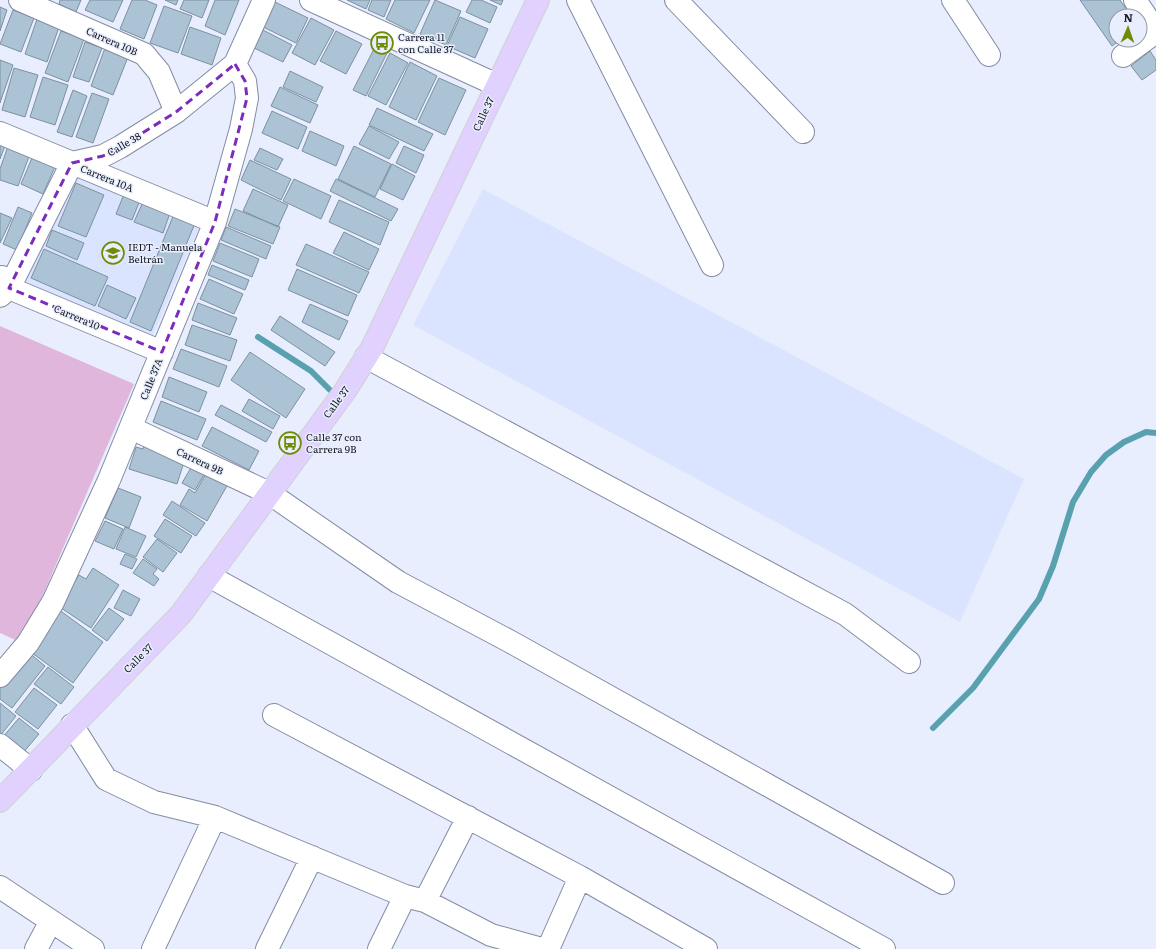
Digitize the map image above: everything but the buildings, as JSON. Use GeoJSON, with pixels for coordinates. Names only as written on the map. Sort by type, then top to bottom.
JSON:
{"type":"FeatureCollection","features":[{"type":"Feature","properties":{"kind":"main road","name":"Calle 37"},"geometry":{"type":"LineString","coordinates":[[0,801],[181,614],[345,391],[372,348],[538,0]]}},
{"type":"Feature","properties":{"kind":"street","name":"Carrera 10B"},"geometry":{"type":"LineString","coordinates":[[20,0],[144,54],[159,72],[176,112]]}},
{"type":"Feature","properties":{"kind":"street","name":"Calle 38"},"geometry":{"type":"LineString","coordinates":[[72,163],[103,156],[120,147],[176,112],[235,64],[264,0]]}},
{"type":"Feature","properties":{"kind":"street"},"geometry":{"type":"LineString","coordinates":[[311,0],[497,85]]}},
{"type":"Feature","properties":{"kind":"street"},"geometry":{"type":"LineString","coordinates":[[578,0],[712,265]]}},
{"type":"Feature","properties":{"kind":"street"},"geometry":{"type":"LineString","coordinates":[[676,0],[803,132]]}},
{"type":"Feature","properties":{"kind":"street"},"geometry":{"type":"LineString","coordinates":[[953,0],[989,55]]}},
{"type":"Feature","properties":{"kind":"street"},"geometry":{"type":"LineString","coordinates":[[1123,56],[1156,31],[1134,0]]}},
{"type":"Feature","properties":{"kind":"street","name":"Calle 37A"},"geometry":{"type":"LineString","coordinates":[[0,676],[28,643],[53,602],[131,428],[215,222],[241,129],[247,98],[245,81],[235,64]]}},
{"type":"Feature","properties":{"kind":"street","name":"Carrera 10A"},"geometry":{"type":"LineString","coordinates":[[0,133],[215,222]]}},
{"type":"Feature","properties":{"kind":"street"},"geometry":{"type":"LineString","coordinates":[[3,286],[72,163]]}},
{"type":"Feature","properties":{"kind":"street","name":"Carrera 10"},"geometry":{"type":"LineString","coordinates":[[3,286],[162,352]]}},
{"type":"Feature","properties":{"kind":"street"},"geometry":{"type":"LineString","coordinates":[[366,357],[845,614],[909,662]]}},
{"type":"Feature","properties":{"kind":"street","name":"Carrera 9B"},"geometry":{"type":"LineString","coordinates":[[131,428],[269,493],[398,582],[511,642],[943,883]]}},
{"type":"Feature","properties":{"kind":"street"},"geometry":{"type":"LineString","coordinates":[[209,576],[884,949]]}},
{"type":"Feature","properties":{"kind":"street"},"geometry":{"type":"LineString","coordinates":[[274,715],[580,877],[698,947]]}},
{"type":"Feature","properties":{"kind":"street"},"geometry":{"type":"LineString","coordinates":[[72,725],[106,779],[154,802],[216,817],[405,896],[425,901],[488,942],[542,949]]}},
{"type":"Feature","properties":{"kind":"street"},"geometry":{"type":"LineString","coordinates":[[0,745],[31,770]]}},
{"type":"Feature","properties":{"kind":"street"},"geometry":{"type":"LineString","coordinates":[[153,949],[216,817]]}},
{"type":"Feature","properties":{"kind":"street"},"geometry":{"type":"LineString","coordinates":[[425,901],[468,817]]}},
{"type":"Feature","properties":{"kind":"street"},"geometry":{"type":"LineString","coordinates":[[267,949],[312,857]]}},
{"type":"Feature","properties":{"kind":"street"},"geometry":{"type":"LineString","coordinates":[[548,949],[580,877]]}},
{"type":"Feature","properties":{"kind":"street"},"geometry":{"type":"LineString","coordinates":[[0,887],[93,949]]}},
{"type":"Feature","properties":{"kind":"street"},"geometry":{"type":"LineString","coordinates":[[379,949],[405,896]]}},
{"type":"Feature","properties":{"kind":"street"},"geometry":{"type":"LineString","coordinates":[[36,949],[51,921]]}},
{"type":"Feature","properties":{"kind":"highlighted area"},"geometry":{"type":"Polygon","coordinates":[[[235,64],[245,81],[247,98],[215,222],[162,352],[9,288],[72,163],[103,156],[120,147],[176,112],[235,64]]]}},
{"type":"Feature","properties":{"kind":"shaded area","name":"IEDT - Manuela Beltrán"},"geometry":{"type":"Polygon","coordinates":[[[74,171],[201,223],[152,338],[25,282],[74,171]]]}},
{"type":"Feature","properties":{"kind":"shaded area"},"geometry":{"type":"Polygon","coordinates":[[[483,189],[1024,479],[960,622],[413,325],[483,189]]]}},
{"type":"Feature","properties":{"kind":"shaded area"},"geometry":{"type":"Polygon","coordinates":[[[0,326],[134,384],[22,643],[0,633],[0,326]]]}},
{"type":"Feature","properties":{"kind":"waterway"},"geometry":{"type":"LineString","coordinates":[[258,337],[311,371],[330,390]]}},
{"type":"Feature","properties":{"kind":"waterway"},"geometry":{"type":"LineString","coordinates":[[933,728],[973,688],[1039,599],[1053,566],[1073,502],[1091,472],[1106,455],[1124,442],[1146,432],[1156,433]]}},
{"type":"Feature","properties":{"kind":"place","name":"Carrera 11 con Calle 37"},"geometry":{"type":"Point","coordinates":[382,43]}},
{"type":"Feature","properties":{"kind":"place","name":"IEDT - Manuela Beltrán"},"geometry":{"type":"Point","coordinates":[113,253]}},
{"type":"Feature","properties":{"kind":"place","name":"Calle 37 con Carrera 9B"},"geometry":{"type":"Point","coordinates":[290,443]}}]}
